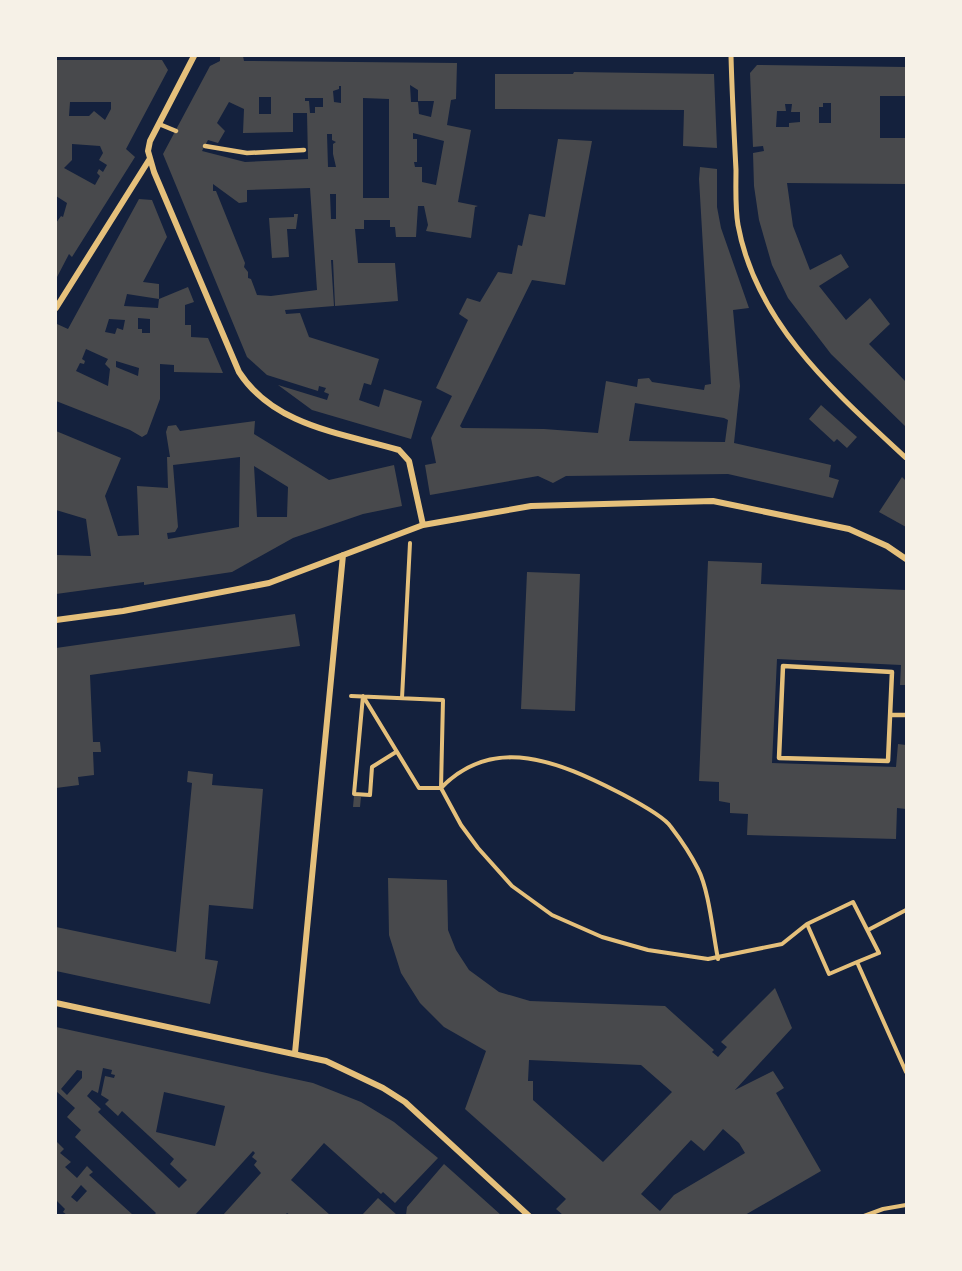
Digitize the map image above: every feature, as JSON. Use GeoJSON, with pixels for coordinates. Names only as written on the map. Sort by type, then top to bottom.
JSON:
{"type":"FeatureCollection","features":[{"type":"Feature","properties":{"kind":"street"},"geometry":{"type":"LineString","coordinates":[[194,56],[150,141],[149,160],[239,372],[247,385],[266,404],[292,419],[399,450],[405,454],[409,461],[423,525]]}},
{"type":"Feature","properties":{"kind":"street"},"geometry":{"type":"LineString","coordinates":[[731,56],[738,224],[756,282],[764,300],[793,343],[832,390],[906,458]]}},
{"type":"Feature","properties":{"kind":"street"},"geometry":{"type":"LineString","coordinates":[[56,308],[149,160]]}},
{"type":"Feature","properties":{"kind":"street"},"geometry":{"type":"LineString","coordinates":[[56,620],[123,611],[269,583],[423,525],[531,506],[714,501],[849,529],[887,546],[906,559]]}},
{"type":"Feature","properties":{"kind":"street"},"geometry":{"type":"LineString","coordinates":[[295,1053],[343,555]]}},
{"type":"Feature","properties":{"kind":"street"},"geometry":{"type":"LineString","coordinates":[[56,1003],[326,1061],[383,1088],[405,1102],[529,1215]]}},
{"type":"Feature","properties":{"kind":"lane"},"geometry":{"type":"LineString","coordinates":[[159,124],[176,131]]}},
{"type":"Feature","properties":{"kind":"lane"},"geometry":{"type":"LineString","coordinates":[[205,146],[247,153],[303,150]]}},
{"type":"Feature","properties":{"kind":"lane"},"geometry":{"type":"LineString","coordinates":[[783,666],[892,672],[890,715],[888,762],[779,758],[783,666]]}},
{"type":"Feature","properties":{"kind":"lane"},"geometry":{"type":"LineString","coordinates":[[890,715],[906,715]]}},
{"type":"Feature","properties":{"kind":"path"},"geometry":{"type":"LineString","coordinates":[[402,698],[411,555],[409,530]]}},
{"type":"Feature","properties":{"kind":"path"},"geometry":{"type":"LineString","coordinates":[[351,696],[443,700],[441,788],[461,825],[478,848],[512,886],[552,915],[602,937],[648,950],[679,956],[718,958],[782,944],[807,924],[853,902],[879,953],[829,974],[807,924]]}},
{"type":"Feature","properties":{"kind":"path"},"geometry":{"type":"LineString","coordinates":[[363,696],[419,788],[441,788],[453,775],[484,762],[512,756],[555,764],[627,797],[669,824],[699,871],[718,958]]}},
{"type":"Feature","properties":{"kind":"path"},"geometry":{"type":"LineString","coordinates":[[363,696],[354,794],[370,795],[372,767],[396,752]]}},
{"type":"Feature","properties":{"kind":"path"},"geometry":{"type":"LineString","coordinates":[[868,930],[906,910]]}},
{"type":"Feature","properties":{"kind":"path"},"geometry":{"type":"LineString","coordinates":[[857,962],[906,1072]]}},
{"type":"Feature","properties":{"kind":"path"},"geometry":{"type":"LineString","coordinates":[[864,1215],[906,1205]]}},
{"type":"Feature","properties":{"kind":"building"},"geometry":{"type":"Polygon","coordinates":[[[220,56],[243,56],[244,61],[457,63],[456,99],[451,100],[447,125],[471,130],[458,202],[478,206],[475,207],[471,238],[426,231],[428,225],[424,206],[418,206],[416,237],[396,237],[395,227],[390,227],[390,220],[364,220],[364,229],[355,229],[358,263],[395,263],[398,301],[335,306],[333,260],[331,260],[334,306],[285,310],[286,314],[300,313],[309,337],[379,359],[371,385],[364,383],[359,400],[379,407],[384,389],[422,401],[411,439],[312,410],[278,385],[327,400],[329,394],[324,392],[326,388],[319,386],[318,391],[267,375],[247,357],[163,154],[210,66],[220,61],[220,56]],[[410,85],[411,102],[418,102],[419,114],[431,117],[434,101],[418,101],[418,90],[410,85]],[[341,86],[333,91],[334,102],[341,103],[341,86]],[[259,97],[259,114],[271,114],[271,97],[259,97]],[[305,98],[305,101],[309,101],[310,113],[315,113],[315,107],[323,107],[323,98],[305,98]],[[363,98],[363,198],[389,198],[389,99],[363,98]],[[229,102],[217,123],[225,131],[218,143],[208,140],[202,151],[245,162],[308,159],[307,113],[293,113],[293,132],[243,133],[244,109],[229,102]],[[413,133],[413,139],[417,139],[415,167],[422,167],[422,182],[436,185],[444,141],[413,133]],[[327,134],[328,167],[336,167],[333,144],[336,142],[332,140],[332,134],[327,134]],[[213,184],[213,191],[216,191],[245,263],[248,278],[251,279],[257,295],[271,296],[317,290],[310,188],[247,190],[247,202],[239,203],[213,184]],[[330,194],[331,219],[336,219],[336,194],[330,194]]]}},
{"type":"Feature","properties":{"kind":"building"},"geometry":{"type":"Polygon","coordinates":[[[56,60],[162,60],[168,70],[126,149],[135,157],[72,257],[69,254],[56,279],[56,223],[61,216],[63,217],[67,203],[56,196],[56,60]],[[70,102],[69,116],[89,116],[94,111],[105,120],[111,109],[111,102],[70,102]],[[72,144],[72,160],[64,168],[95,185],[100,176],[97,173],[99,169],[103,172],[107,165],[99,160],[103,153],[100,146],[72,144]]]}},
{"type":"Feature","properties":{"kind":"building"},"geometry":{"type":"Polygon","coordinates":[[[757,65],[906,67],[906,96],[880,96],[880,138],[906,138],[906,184],[787,183],[793,226],[810,270],[841,254],[849,267],[819,286],[846,320],[870,298],[890,324],[869,344],[906,382],[906,427],[831,354],[788,298],[772,265],[759,220],[754,186],[753,153],[764,151],[763,146],[753,147],[750,73],[757,65]],[[823,103],[823,107],[819,107],[819,123],[831,123],[831,103],[823,103]],[[785,104],[786,111],[777,111],[776,127],[789,127],[789,123],[800,122],[800,112],[791,112],[792,104],[785,104]]]}},
{"type":"Feature","properties":{"kind":"building"},"geometry":{"type":"Polygon","coordinates":[[[574,72],[714,74],[717,148],[683,146],[684,110],[495,109],[495,74],[573,74],[574,72]]]}},
{"type":"Feature","properties":{"kind":"building"},"geometry":{"type":"Polygon","coordinates":[[[558,139],[592,141],[565,285],[532,280],[460,426],[462,428],[544,429],[598,433],[606,381],[637,387],[638,379],[649,378],[652,382],[704,390],[705,385],[711,384],[699,179],[700,167],[717,169],[717,207],[721,228],[749,308],[733,310],[740,386],[734,443],[831,465],[829,477],[839,480],[833,498],[728,474],[566,476],[553,483],[538,476],[430,495],[425,465],[436,463],[431,438],[452,396],[436,388],[468,320],[459,314],[467,298],[480,302],[498,272],[512,274],[518,245],[522,246],[529,214],[545,217],[558,139]],[[635,403],[629,441],[725,442],[728,420],[635,403]]]}},
{"type":"Feature","properties":{"kind":"building"},"geometry":{"type":"Polygon","coordinates":[[[139,199],[152,200],[167,237],[143,282],[159,284],[159,299],[188,287],[194,302],[185,305],[185,325],[191,325],[191,337],[208,338],[223,373],[174,372],[174,365],[160,364],[160,399],[147,434],[142,437],[130,430],[56,401],[56,326],[57,324],[68,329],[139,199]],[[127,294],[124,306],[158,308],[159,299],[127,294]],[[138,318],[138,329],[142,329],[142,333],[150,333],[150,319],[138,318]],[[109,319],[105,332],[115,334],[117,328],[123,330],[125,320],[109,319]],[[86,349],[82,359],[85,361],[84,364],[80,363],[76,371],[108,386],[110,369],[105,364],[108,359],[86,349]],[[116,361],[116,367],[138,376],[139,368],[116,361]]]}},
{"type":"Feature","properties":{"kind":"building"},"geometry":{"type":"Polygon","coordinates":[[[294,214],[298,214],[296,229],[287,229],[289,257],[272,258],[269,218],[294,217],[294,214]]]}},
{"type":"Feature","properties":{"kind":"building"},"geometry":{"type":"Polygon","coordinates":[[[821,405],[857,437],[847,448],[837,439],[834,442],[809,419],[821,405]]]}},
{"type":"Feature","properties":{"kind":"building"},"geometry":{"type":"Polygon","coordinates":[[[255,421],[254,434],[329,480],[394,465],[402,506],[363,514],[293,538],[232,572],[144,585],[144,582],[56,594],[56,555],[91,556],[86,519],[56,510],[56,431],[121,458],[105,496],[118,536],[139,535],[137,486],[168,488],[167,457],[170,457],[166,432],[168,426],[176,425],[180,431],[255,421]],[[240,457],[173,465],[178,527],[175,532],[167,533],[168,539],[239,527],[240,457]],[[254,466],[257,517],[287,517],[288,487],[254,466]]]}},
{"type":"Feature","properties":{"kind":"building"},"geometry":{"type":"Polygon","coordinates":[[[902,477],[906,481],[906,527],[879,512],[902,477]]]}},
{"type":"Feature","properties":{"kind":"building"},"geometry":{"type":"Polygon","coordinates":[[[708,561],[762,563],[761,584],[906,590],[906,685],[900,685],[901,665],[777,659],[772,763],[896,767],[898,744],[906,745],[906,809],[897,808],[896,839],[747,835],[748,814],[730,813],[730,803],[719,801],[719,782],[699,781],[708,561]]]}},
{"type":"Feature","properties":{"kind":"building"},"geometry":{"type":"Polygon","coordinates":[[[527,572],[580,574],[575,711],[521,709],[527,572]]]}},
{"type":"Feature","properties":{"kind":"building"},"geometry":{"type":"Polygon","coordinates":[[[295,614],[300,646],[90,675],[93,742],[100,742],[101,752],[93,752],[94,775],[78,777],[79,785],[56,788],[56,648],[295,614]]]}},
{"type":"Feature","properties":{"kind":"building"},"geometry":{"type":"Polygon","coordinates":[[[188,771],[213,774],[212,785],[263,789],[253,909],[209,905],[205,959],[218,961],[210,1004],[56,971],[56,927],[176,952],[192,783],[187,782],[188,771]]]}},
{"type":"Feature","properties":{"kind":"building"},"geometry":{"type":"Polygon","coordinates":[[[354,796],[361,797],[360,807],[353,807],[354,796]]]}},
{"type":"Feature","properties":{"kind":"building"},"geometry":{"type":"Polygon","coordinates":[[[388,878],[447,880],[448,930],[456,950],[469,970],[499,992],[530,1001],[665,1006],[714,1050],[712,1052],[718,1057],[727,1047],[721,1042],[775,988],[792,1028],[735,1090],[773,1071],[784,1088],[776,1093],[821,1171],[745,1215],[563,1215],[556,1209],[566,1199],[465,1109],[486,1051],[444,1027],[420,1003],[401,973],[389,935],[388,878]],[[529,1060],[528,1081],[533,1081],[533,1100],[603,1162],[672,1092],[641,1065],[529,1060]],[[723,1129],[704,1151],[691,1140],[641,1194],[660,1211],[674,1195],[745,1153],[739,1143],[723,1129]]]}},
{"type":"Feature","properties":{"kind":"building"},"geometry":{"type":"Polygon","coordinates":[[[56,1027],[313,1083],[361,1102],[394,1122],[438,1158],[395,1203],[383,1192],[381,1194],[324,1143],[291,1180],[330,1215],[290,1215],[287,1213],[285,1215],[223,1215],[261,1173],[254,1165],[257,1161],[252,1157],[255,1153],[253,1151],[195,1215],[154,1215],[156,1213],[75,1137],[81,1130],[67,1117],[75,1108],[56,1091],[56,1027]],[[103,1068],[98,1093],[92,1090],[87,1096],[101,1109],[98,1112],[179,1188],[187,1180],[170,1164],[174,1159],[122,1111],[118,1116],[105,1104],[109,1100],[101,1095],[105,1076],[114,1078],[115,1075],[111,1074],[112,1070],[103,1068]],[[77,1070],[61,1089],[67,1095],[82,1078],[82,1071],[77,1070]],[[164,1092],[156,1132],[215,1146],[225,1106],[164,1092]]]}},
{"type":"Feature","properties":{"kind":"building"},"geometry":{"type":"Polygon","coordinates":[[[56,1141],[64,1149],[60,1153],[71,1162],[65,1167],[77,1178],[87,1166],[93,1172],[89,1175],[133,1215],[67,1215],[63,1212],[65,1209],[56,1200],[56,1141]],[[81,1185],[71,1197],[77,1202],[87,1191],[81,1185]]]}},
{"type":"Feature","properties":{"kind":"building"},"geometry":{"type":"Polygon","coordinates":[[[444,1164],[501,1215],[406,1215],[407,1207],[444,1164]]]}},
{"type":"Feature","properties":{"kind":"building"},"geometry":{"type":"Polygon","coordinates":[[[378,1198],[397,1215],[362,1215],[378,1198]]]}}]}
